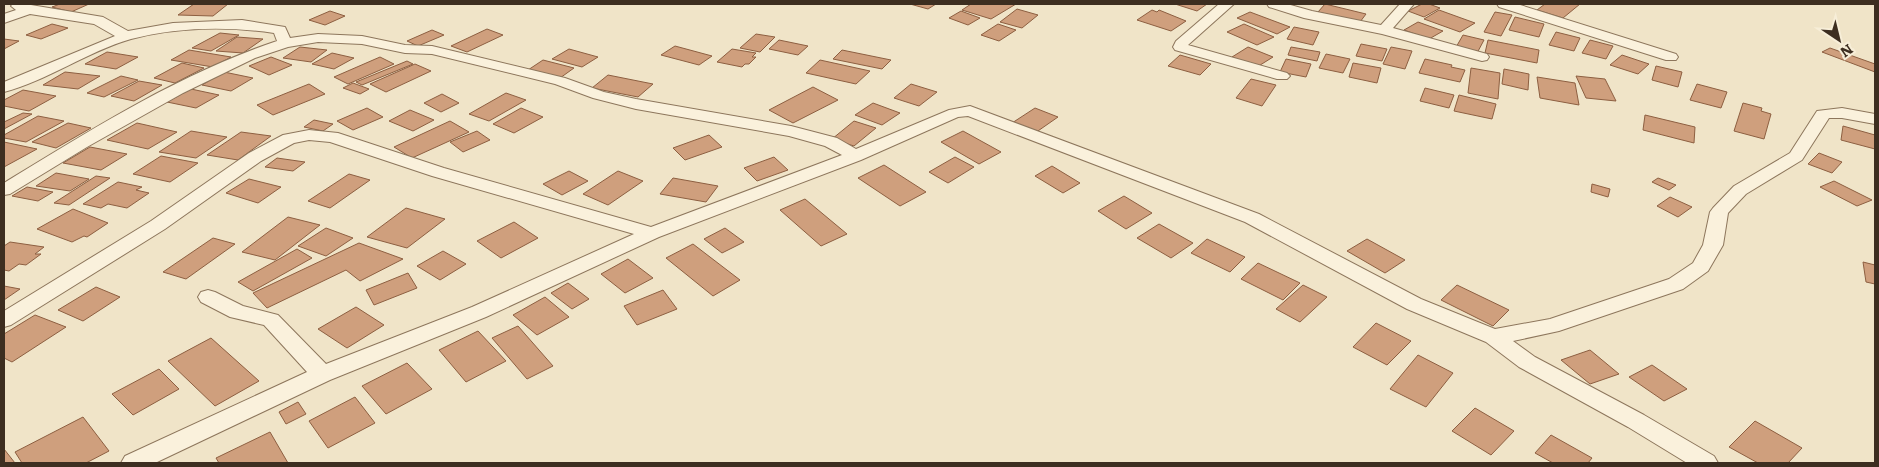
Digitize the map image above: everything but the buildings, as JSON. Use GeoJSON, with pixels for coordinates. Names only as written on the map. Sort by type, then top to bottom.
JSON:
{"type":"FeatureCollection","features":[{"type":"Feature","properties":{"kind":"street"},"geometry":{"type":"LineString","coordinates":[[1227,4],[1181,44],[1180,47],[1282,76]]}},
{"type":"Feature","properties":{"kind":"street"},"geometry":{"type":"LineString","coordinates":[[1274,4],[1309,15],[1384,30],[1482,58]]}},
{"type":"Feature","properties":{"kind":"street"},"geometry":{"type":"LineString","coordinates":[[1384,30],[1407,4]]}},
{"type":"Feature","properties":{"kind":"street"},"geometry":{"type":"LineString","coordinates":[[1504,4],[1671,57]]}},
{"type":"Feature","properties":{"kind":"street"},"geometry":{"type":"LineString","coordinates":[[4,19],[24,7],[98,20],[126,36]]}},
{"type":"Feature","properties":{"kind":"street"},"geometry":{"type":"LineString","coordinates":[[4,88],[126,36],[173,27],[242,24],[280,30],[284,43]]}},
{"type":"Feature","properties":{"kind":"street"},"geometry":{"type":"LineString","coordinates":[[4,190],[81,143],[178,90],[250,55],[284,43],[318,38],[362,40],[405,49],[432,50],[560,81],[599,95],[636,104],[791,130],[831,142],[855,156]]}},
{"type":"Feature","properties":{"kind":"street"},"geometry":{"type":"LineString","coordinates":[[133,463],[322,374],[478,312],[652,233],[855,156],[955,113],[970,111],[1252,218],[1414,304],[1493,337],[1527,362],[1636,421],[1706,463]]}},
{"type":"Feature","properties":{"kind":"street"},"geometry":{"type":"LineString","coordinates":[[1493,337],[1552,326],[1676,284],[1701,266],[1714,245],[1719,212],[1740,190],[1796,156],[1823,114],[1843,112],[1875,119]]}},
{"type":"Feature","properties":{"kind":"street"},"geometry":{"type":"LineString","coordinates":[[4,320],[158,225],[255,157],[289,139],[309,135],[332,137],[438,172],[652,233]]}},
{"type":"Feature","properties":{"kind":"street"},"geometry":{"type":"LineString","coordinates":[[208,297],[237,312],[271,320],[322,374]]}}]}
